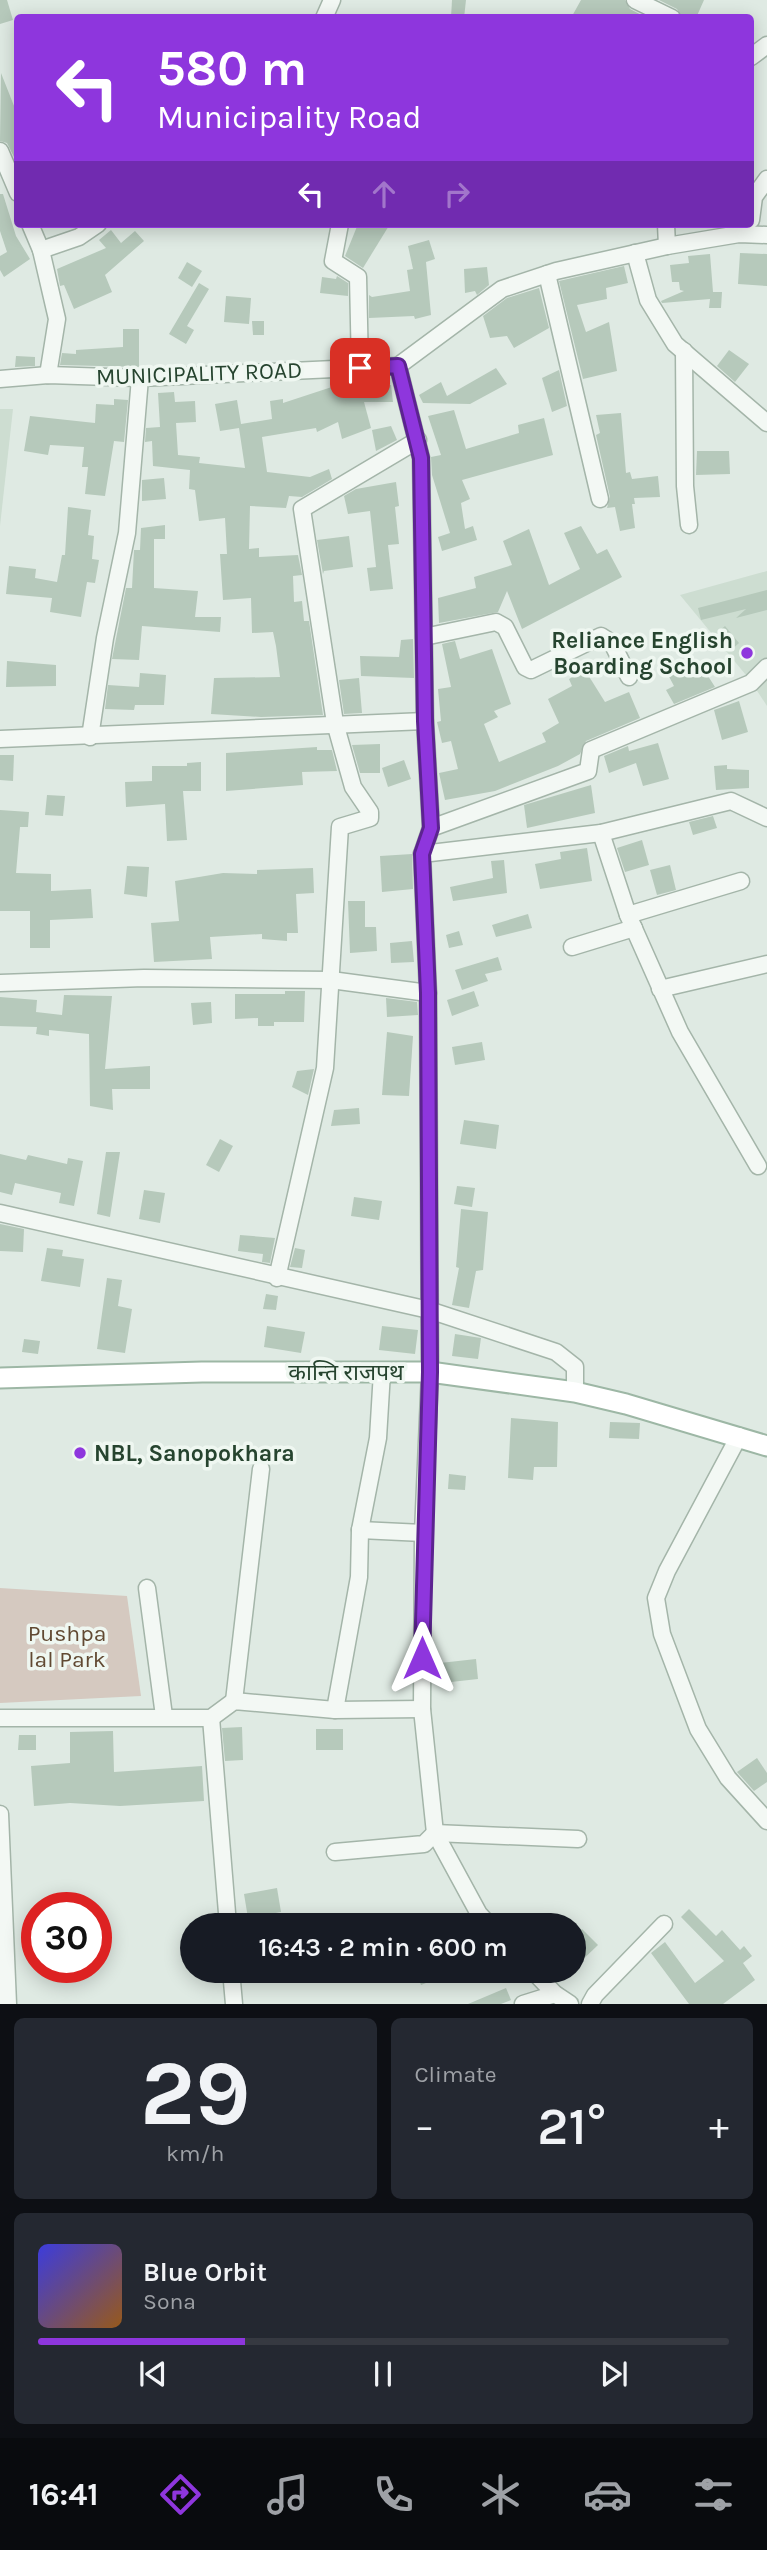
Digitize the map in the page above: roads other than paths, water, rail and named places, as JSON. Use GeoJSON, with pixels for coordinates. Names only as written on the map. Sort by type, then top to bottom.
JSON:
{"type":"FeatureCollection","features":[{"type":"Feature","properties":{"kind":"main road","name":"कान्ति राजपथ"},"geometry":{"type":"LineString","coordinates":[[0,1378],[201,1373],[430,1372],[575,1392],[740,1436],[767,1446]]}},
{"type":"Feature","properties":{"kind":"street"},"geometry":{"type":"LineString","coordinates":[[635,0],[664,14]]}},
{"type":"Feature","properties":{"kind":"street"},"geometry":{"type":"LineString","coordinates":[[0,151],[14,184]]}},
{"type":"Feature","properties":{"kind":"street"},"geometry":{"type":"LineString","coordinates":[[754,197],[767,179]]}},
{"type":"Feature","properties":{"kind":"street"},"geometry":{"type":"LineString","coordinates":[[32,228],[41,250],[57,319],[48,375]]}},
{"type":"Feature","properties":{"kind":"street"},"geometry":{"type":"LineString","coordinates":[[41,250],[79,237],[92,228]]}},
{"type":"Feature","properties":{"kind":"street"},"geometry":{"type":"LineString","coordinates":[[339,228],[332,261],[358,276],[360,368]]}},
{"type":"Feature","properties":{"kind":"street"},"geometry":{"type":"LineString","coordinates":[[666,228],[667,246]]}},
{"type":"Feature","properties":{"kind":"street"},"geometry":{"type":"LineString","coordinates":[[478,1913],[435,1833],[422,1709],[423,1533],[430,1372],[428,993],[422,854],[431,828],[425,721],[418,440],[398,366],[502,289],[547,274],[742,228]]}},
{"type":"Feature","properties":{"kind":"street"},"geometry":{"type":"LineString","coordinates":[[635,253],[648,300],[675,344],[767,423]]}},
{"type":"Feature","properties":{"kind":"street"},"geometry":{"type":"LineString","coordinates":[[547,274],[600,499]]}},
{"type":"Feature","properties":{"kind":"street"},"geometry":{"type":"LineString","coordinates":[[684,351],[685,486],[689,525]]}},
{"type":"Feature","properties":{"kind":"street","name":"MUNICIPALITY ROAD"},"geometry":{"type":"LineString","coordinates":[[0,379],[48,375],[140,378],[398,366]]}},
{"type":"Feature","properties":{"kind":"street"},"geometry":{"type":"LineString","coordinates":[[90,737],[105,638],[127,533],[140,378]]}},
{"type":"Feature","properties":{"kind":"street"},"geometry":{"type":"LineString","coordinates":[[277,1278],[323,1079],[340,827],[370,818],[370,812],[353,787],[335,723],[302,509],[418,440]]}},
{"type":"Feature","properties":{"kind":"street"},"geometry":{"type":"LineString","coordinates":[[424,637],[496,622],[505,627],[525,667],[531,670],[601,636],[612,643],[629,677]]}},
{"type":"Feature","properties":{"kind":"street"},"geometry":{"type":"LineString","coordinates":[[431,828],[588,771],[591,750],[751,683],[767,667]]}},
{"type":"Feature","properties":{"kind":"street"},"geometry":{"type":"LineString","coordinates":[[0,739],[425,721]]}},
{"type":"Feature","properties":{"kind":"street"},"geometry":{"type":"LineString","coordinates":[[422,854],[601,833],[731,801],[767,818]]}},
{"type":"Feature","properties":{"kind":"street"},"geometry":{"type":"LineString","coordinates":[[601,833],[631,921],[680,1032],[758,1166]]}},
{"type":"Feature","properties":{"kind":"street"},"geometry":{"type":"LineString","coordinates":[[572,947],[631,921],[741,881]]}},
{"type":"Feature","properties":{"kind":"street"},"geometry":{"type":"LineString","coordinates":[[660,989],[767,964]]}},
{"type":"Feature","properties":{"kind":"street"},"geometry":{"type":"LineString","coordinates":[[0,983],[132,978],[331,980],[428,993]]}},
{"type":"Feature","properties":{"kind":"street"},"geometry":{"type":"LineString","coordinates":[[0,1213],[277,1278],[429,1310],[556,1352],[575,1367],[575,1392]]}},
{"type":"Feature","properties":{"kind":"street"},"geometry":{"type":"LineString","coordinates":[[335,1710],[359,1577],[360,1530],[379,1438],[382,1372]]}},
{"type":"Feature","properties":{"kind":"street"},"geometry":{"type":"LineString","coordinates":[[740,1436],[667,1571],[656,1598],[662,1634],[698,1729],[728,1778],[767,1821]]}},
{"type":"Feature","properties":{"kind":"street"},"geometry":{"type":"LineString","coordinates":[[234,1701],[261,1469]]}},
{"type":"Feature","properties":{"kind":"street"},"geometry":{"type":"LineString","coordinates":[[360,1530],[423,1533]]}},
{"type":"Feature","properties":{"kind":"street"},"geometry":{"type":"LineString","coordinates":[[147,1588],[164,1716]]}},
{"type":"Feature","properties":{"kind":"street"},"geometry":{"type":"LineString","coordinates":[[0,1718],[211,1717],[234,1701],[335,1710],[422,1709]]}},
{"type":"Feature","properties":{"kind":"street"},"geometry":{"type":"LineString","coordinates":[[211,1717],[227,1913]]}},
{"type":"Feature","properties":{"kind":"street"},"geometry":{"type":"LineString","coordinates":[[0,1814],[8,2004]]}},
{"type":"Feature","properties":{"kind":"street"},"geometry":{"type":"LineString","coordinates":[[335,1852],[424,1844],[435,1833],[578,1839]]}},
{"type":"Feature","properties":{"kind":"street"},"geometry":{"type":"LineString","coordinates":[[590,2004],[595,1995],[664,1924]]}},
{"type":"Feature","properties":{"kind":"street"},"geometry":{"type":"LineString","coordinates":[[232,1983],[234,2004]]}},
{"type":"Feature","properties":{"kind":"street"},"geometry":{"type":"LineString","coordinates":[[544,1983],[570,2004]]}},
{"type":"Feature","properties":{"kind":"street"},"geometry":{"type":"LineString","coordinates":[[523,2004],[555,1994]]}},
{"type":"Feature","properties":{"kind":"place","name":"Reliance English Boarding School"},"geometry":{"type":"Point","coordinates":[747,653]}},
{"type":"Feature","properties":{"kind":"place","name":"NBL, Sanopokhara"},"geometry":{"type":"Point","coordinates":[80,1453]}},
{"type":"Feature","properties":{"kind":"park label","name":"Pushpa lal Park"},"geometry":{"type":"Point","coordinates":[67,1646]}}]}
